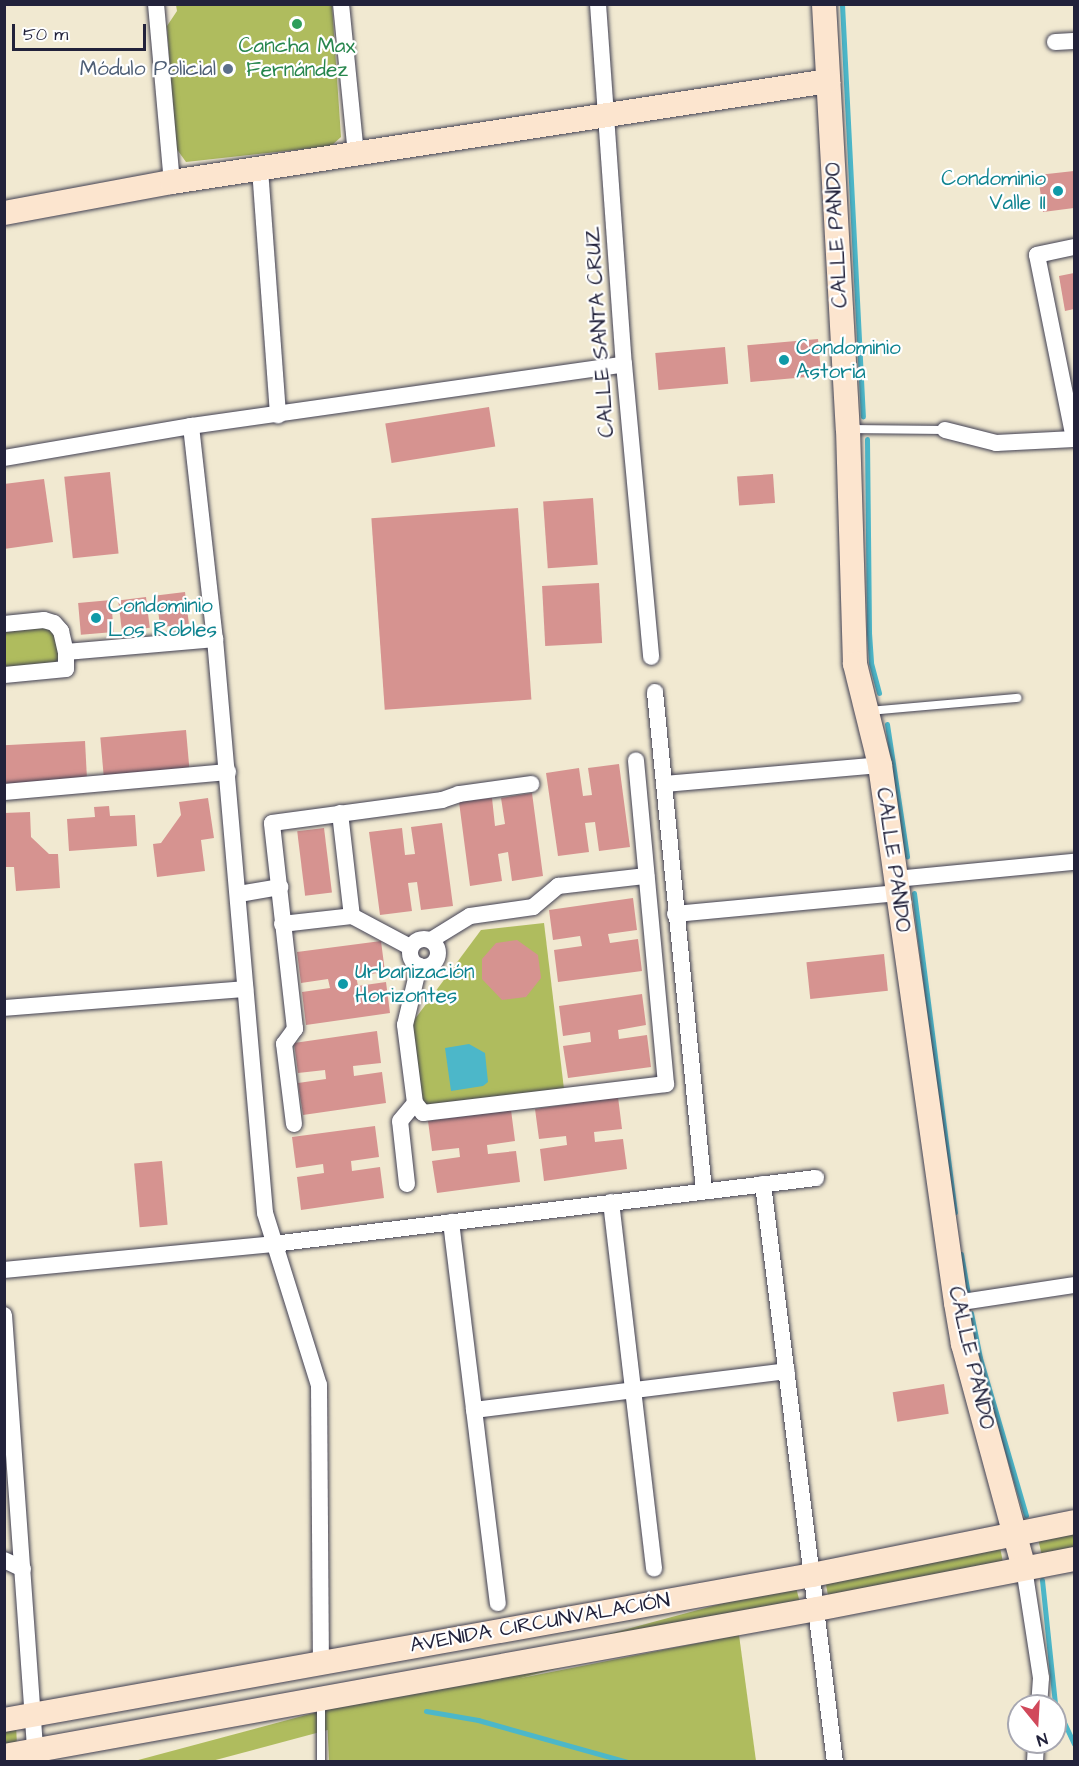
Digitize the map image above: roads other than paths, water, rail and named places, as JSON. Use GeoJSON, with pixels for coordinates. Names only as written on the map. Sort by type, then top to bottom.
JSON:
{"type":"FeatureCollection","features":[{"type":"Feature","properties":{"kind":"street"},"geometry":{"type":"LineString","coordinates":[[156,4],[172,182]]}},
{"type":"Feature","properties":{"kind":"street"},"geometry":{"type":"LineString","coordinates":[[341,4],[356,154]]}},
{"type":"Feature","properties":{"kind":"street","name":"CALLE SANTA CRUZ"},"geometry":{"type":"LineString","coordinates":[[598,4],[624,364],[651,657]]}},
{"type":"Feature","properties":{"kind":"street","name":"CALLE PANDO"},"geometry":{"type":"LineString","coordinates":[[824,4],[848,429],[855,664],[880,765],[963,1344],[1024,1568],[1041,1678],[1040,1694]]}},
{"type":"Feature","properties":{"kind":"street"},"geometry":{"type":"LineString","coordinates":[[1055,42],[1074,41]]}},
{"type":"Feature","properties":{"kind":"street"},"geometry":{"type":"LineString","coordinates":[[4,213],[172,182],[828,81]]}},
{"type":"Feature","properties":{"kind":"street"},"geometry":{"type":"LineString","coordinates":[[260,169],[279,415]]}},
{"type":"Feature","properties":{"kind":"street"},"geometry":{"type":"LineString","coordinates":[[945,430],[996,442],[1074,439],[1037,255],[1074,247]]}},
{"type":"Feature","properties":{"kind":"street"},"geometry":{"type":"LineString","coordinates":[[4,458],[191,426],[624,364]]}},
{"type":"Feature","properties":{"kind":"street"},"geometry":{"type":"LineString","coordinates":[[191,426],[216,639],[265,1213],[319,1385],[321,1662]]}},
{"type":"Feature","properties":{"kind":"street"},"geometry":{"type":"LineString","coordinates":[[4,624],[44,620],[54,623],[61,631],[66,652],[66,669],[4,675]]}},
{"type":"Feature","properties":{"kind":"street"},"geometry":{"type":"LineString","coordinates":[[66,652],[216,639]]}},
{"type":"Feature","properties":{"kind":"street"},"geometry":{"type":"LineString","coordinates":[[655,692],[704,1191]]}},
{"type":"Feature","properties":{"kind":"street"},"geometry":{"type":"LineString","coordinates":[[418,966],[405,1024],[415,1103],[423,1113],[666,1084],[636,760]]}},
{"type":"Feature","properties":{"kind":"street"},"geometry":{"type":"LineString","coordinates":[[664,784],[880,765]]}},
{"type":"Feature","properties":{"kind":"street"},"geometry":{"type":"LineString","coordinates":[[4,792],[228,772]]}},
{"type":"Feature","properties":{"kind":"street"},"geometry":{"type":"LineString","coordinates":[[294,1124],[285,1044],[296,1029],[272,823],[442,801],[459,794],[531,784]]}},
{"type":"Feature","properties":{"kind":"street"},"geometry":{"type":"LineString","coordinates":[[340,813],[352,916]]}},
{"type":"Feature","properties":{"kind":"street"},"geometry":{"type":"LineString","coordinates":[[675,914],[1074,862]]}},
{"type":"Feature","properties":{"kind":"street"},"geometry":{"type":"LineString","coordinates":[[410,947],[421,939],[430,940],[470,916],[533,907],[558,886],[646,876]]}},
{"type":"Feature","properties":{"kind":"street"},"geometry":{"type":"LineString","coordinates":[[239,894],[280,887]]}},
{"type":"Feature","properties":{"kind":"street"},"geometry":{"type":"LineString","coordinates":[[282,924],[352,916],[410,947]]}},
{"type":"Feature","properties":{"kind":"street"},"geometry":{"type":"LineString","coordinates":[[410,947],[411,960],[418,966],[428,966],[436,961],[438,951],[430,940]]}},
{"type":"Feature","properties":{"kind":"street"},"geometry":{"type":"LineString","coordinates":[[4,1008],[245,989]]}},
{"type":"Feature","properties":{"kind":"street"},"geometry":{"type":"LineString","coordinates":[[407,1184],[400,1121],[415,1103]]}},
{"type":"Feature","properties":{"kind":"street"},"geometry":{"type":"LineString","coordinates":[[4,1270],[273,1244],[816,1178]]}},
{"type":"Feature","properties":{"kind":"street"},"geometry":{"type":"LineString","coordinates":[[763,1184],[835,1761]]}},
{"type":"Feature","properties":{"kind":"street"},"geometry":{"type":"LineString","coordinates":[[611,1202],[654,1568]]}},
{"type":"Feature","properties":{"kind":"street"},"geometry":{"type":"LineString","coordinates":[[451,1222],[498,1603]]}},
{"type":"Feature","properties":{"kind":"street"},"geometry":{"type":"LineString","coordinates":[[956,1303],[1074,1285]]}},
{"type":"Feature","properties":{"kind":"street"},"geometry":{"type":"LineString","coordinates":[[4,1315],[35,1756]]}},
{"type":"Feature","properties":{"kind":"street"},"geometry":{"type":"LineString","coordinates":[[474,1410],[787,1371]]}},
{"type":"Feature","properties":{"kind":"street","name":"AVENIDA CIRCUNVALACIÓN"},"geometry":{"type":"LineString","coordinates":[[4,1720],[812,1575],[1074,1522]]}},
{"type":"Feature","properties":{"kind":"street","name":"AVENIDA CIRCUNVALACIÓN"},"geometry":{"type":"LineString","coordinates":[[4,1756],[35,1756],[321,1699],[817,1609],[1074,1559]]}},
{"type":"Feature","properties":{"kind":"street"},"geometry":{"type":"LineString","coordinates":[[4,1560],[23,1569]]}},
{"type":"Feature","properties":{"kind":"lane"},"geometry":{"type":"LineString","coordinates":[[848,429],[945,430]]}},
{"type":"Feature","properties":{"kind":"lane"},"geometry":{"type":"LineString","coordinates":[[867,711],[1017,698]]}},
{"type":"Feature","properties":{"kind":"lane"},"geometry":{"type":"LineString","coordinates":[[321,1699],[321,1761]]}},
{"type":"Feature","properties":{"kind":"water"},"geometry":{"type":"Polygon","coordinates":[[[469,1044],[485,1053],[488,1082],[483,1086],[451,1091],[445,1048],[469,1044]]]}},
{"type":"Feature","properties":{"kind":"waterway"},"geometry":{"type":"LineString","coordinates":[[842,4],[863,416]]}},
{"type":"Feature","properties":{"kind":"waterway"},"geometry":{"type":"LineString","coordinates":[[867,439],[869,633],[871,663],[879,693]]}},
{"type":"Feature","properties":{"kind":"waterway"},"geometry":{"type":"LineString","coordinates":[[887,724],[907,857]]}},
{"type":"Feature","properties":{"kind":"waterway"},"geometry":{"type":"LineString","coordinates":[[914,893],[955,1212]]}},
{"type":"Feature","properties":{"kind":"waterway"},"geometry":{"type":"LineString","coordinates":[[961,1254],[968,1294]]}},
{"type":"Feature","properties":{"kind":"waterway"},"geometry":{"type":"LineString","coordinates":[[971,1313],[980,1358],[1026,1515]]}},
{"type":"Feature","properties":{"kind":"waterway"},"geometry":{"type":"LineString","coordinates":[[1042,1580],[1055,1703],[1074,1744]]}},
{"type":"Feature","properties":{"kind":"waterway"},"geometry":{"type":"LineString","coordinates":[[426,1711],[478,1720],[627,1762]]}},
{"type":"Feature","properties":{"kind":"place","name":"Cancha Max Fernández"},"geometry":{"type":"Point","coordinates":[297,24]}},
{"type":"Feature","properties":{"kind":"place","name":"Módulo Policial"},"geometry":{"type":"Point","coordinates":[228,69]}},
{"type":"Feature","properties":{"kind":"place","name":"Condominio Valle II"},"geometry":{"type":"Point","coordinates":[1058,191]}},
{"type":"Feature","properties":{"kind":"place","name":"Condominio Astoria"},"geometry":{"type":"Point","coordinates":[784,360]}},
{"type":"Feature","properties":{"kind":"place","name":"Condominio Los Robles"},"geometry":{"type":"Point","coordinates":[96,618]}},
{"type":"Feature","properties":{"kind":"place","name":"Urbanización Horizontes"},"geometry":{"type":"Point","coordinates":[343,984]}}]}
